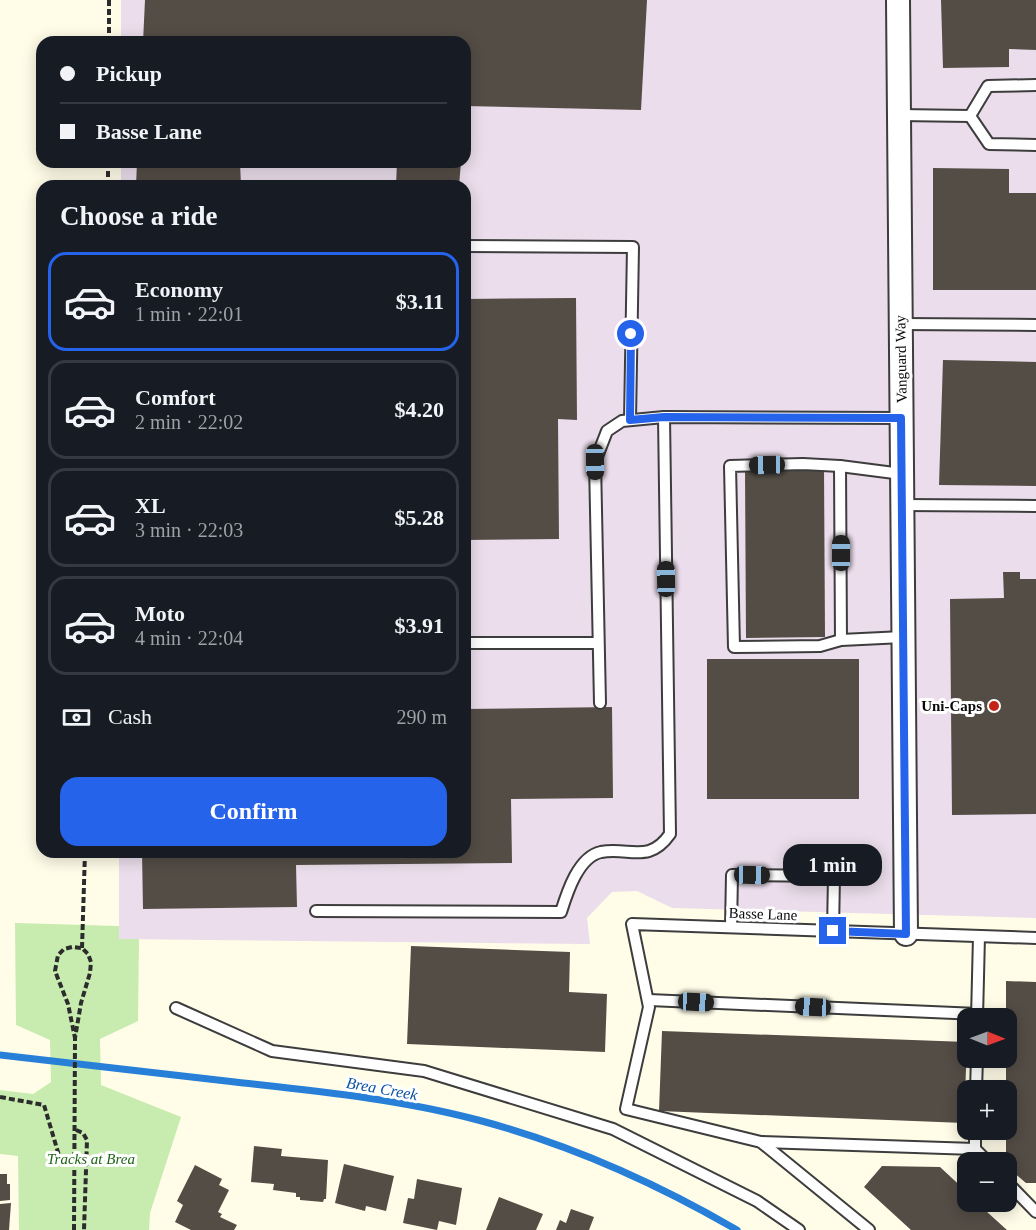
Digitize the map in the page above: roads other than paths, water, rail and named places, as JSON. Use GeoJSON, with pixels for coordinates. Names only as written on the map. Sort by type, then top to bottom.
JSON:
{"type":"FeatureCollection","features":[{"type":"Feature","properties":{"kind":"street","name":"Vanguard Way"},"geometry":{"type":"LineString","coordinates":[[898,0],[906,934]]}},
{"type":"Feature","properties":{"kind":"lane"},"geometry":{"type":"LineString","coordinates":[[970,116],[988,86],[1036,85]]}},
{"type":"Feature","properties":{"kind":"lane"},"geometry":{"type":"LineString","coordinates":[[898,115],[970,116]]}},
{"type":"Feature","properties":{"kind":"lane"},"geometry":{"type":"LineString","coordinates":[[970,116],[989,144],[1036,145]]}},
{"type":"Feature","properties":{"kind":"lane"},"geometry":{"type":"LineString","coordinates":[[471,246],[633,247],[630,420]]}},
{"type":"Feature","properties":{"kind":"lane"},"geometry":{"type":"LineString","coordinates":[[900,324],[1036,324]]}},
{"type":"Feature","properties":{"kind":"lane"},"geometry":{"type":"LineString","coordinates":[[316,911],[561,912],[568,888],[579,869],[590,858],[600,852],[650,851],[662,845],[670,834],[664,417]]}},
{"type":"Feature","properties":{"kind":"lane"},"geometry":{"type":"LineString","coordinates":[[600,703],[595,462],[607,431],[622,421],[664,417],[901,418]]}},
{"type":"Feature","properties":{"kind":"lane"},"geometry":{"type":"LineString","coordinates":[[902,474],[803,464],[730,466],[734,647],[820,646],[841,640],[903,637]]}},
{"type":"Feature","properties":{"kind":"lane"},"geometry":{"type":"LineString","coordinates":[[840,466],[841,640]]}},
{"type":"Feature","properties":{"kind":"lane"},"geometry":{"type":"LineString","coordinates":[[902,504],[1036,506]]}},
{"type":"Feature","properties":{"kind":"lane"},"geometry":{"type":"LineString","coordinates":[[471,643],[598,643]]}},
{"type":"Feature","properties":{"kind":"lane"},"geometry":{"type":"LineString","coordinates":[[731,927],[732,875],[834,876],[833,931]]}},
{"type":"Feature","properties":{"kind":"lane","name":"Basse Lane"},"geometry":{"type":"LineString","coordinates":[[649,1000],[633,924],[1036,938]]}},
{"type":"Feature","properties":{"kind":"lane"},"geometry":{"type":"LineString","coordinates":[[977,1008],[979,936]]}},
{"type":"Feature","properties":{"kind":"lane"},"geometry":{"type":"LineString","coordinates":[[957,1015],[649,1000],[626,1108],[761,1142],[975,1149],[978,1152]]}},
{"type":"Feature","properties":{"kind":"lane"},"geometry":{"type":"LineString","coordinates":[[176,1008],[272,1051],[424,1071],[613,1129],[757,1201],[799,1230]]}},
{"type":"Feature","properties":{"kind":"lane"},"geometry":{"type":"LineString","coordinates":[[975,1140],[975,1149]]}},
{"type":"Feature","properties":{"kind":"lane"},"geometry":{"type":"LineString","coordinates":[[761,1142],[869,1230]]}},
{"type":"Feature","properties":{"kind":"lane"},"geometry":{"type":"LineString","coordinates":[[1017,1192],[1036,1212]]}},
{"type":"Feature","properties":{"kind":"waterway","name":"Brea Creek"},"geometry":{"type":"LineString","coordinates":[[0,1055],[327,1092],[418,1106],[478,1120],[545,1141],[611,1166],[675,1196],[737,1230]]}},
{"type":"Feature","properties":{"kind":"place","name":"Uni-Caps"},"geometry":{"type":"Point","coordinates":[994,706]}},
{"type":"Feature","properties":{"kind":"park label","name":"Tracks at Brea"},"geometry":{"type":"Point","coordinates":[91,1159]}}]}
